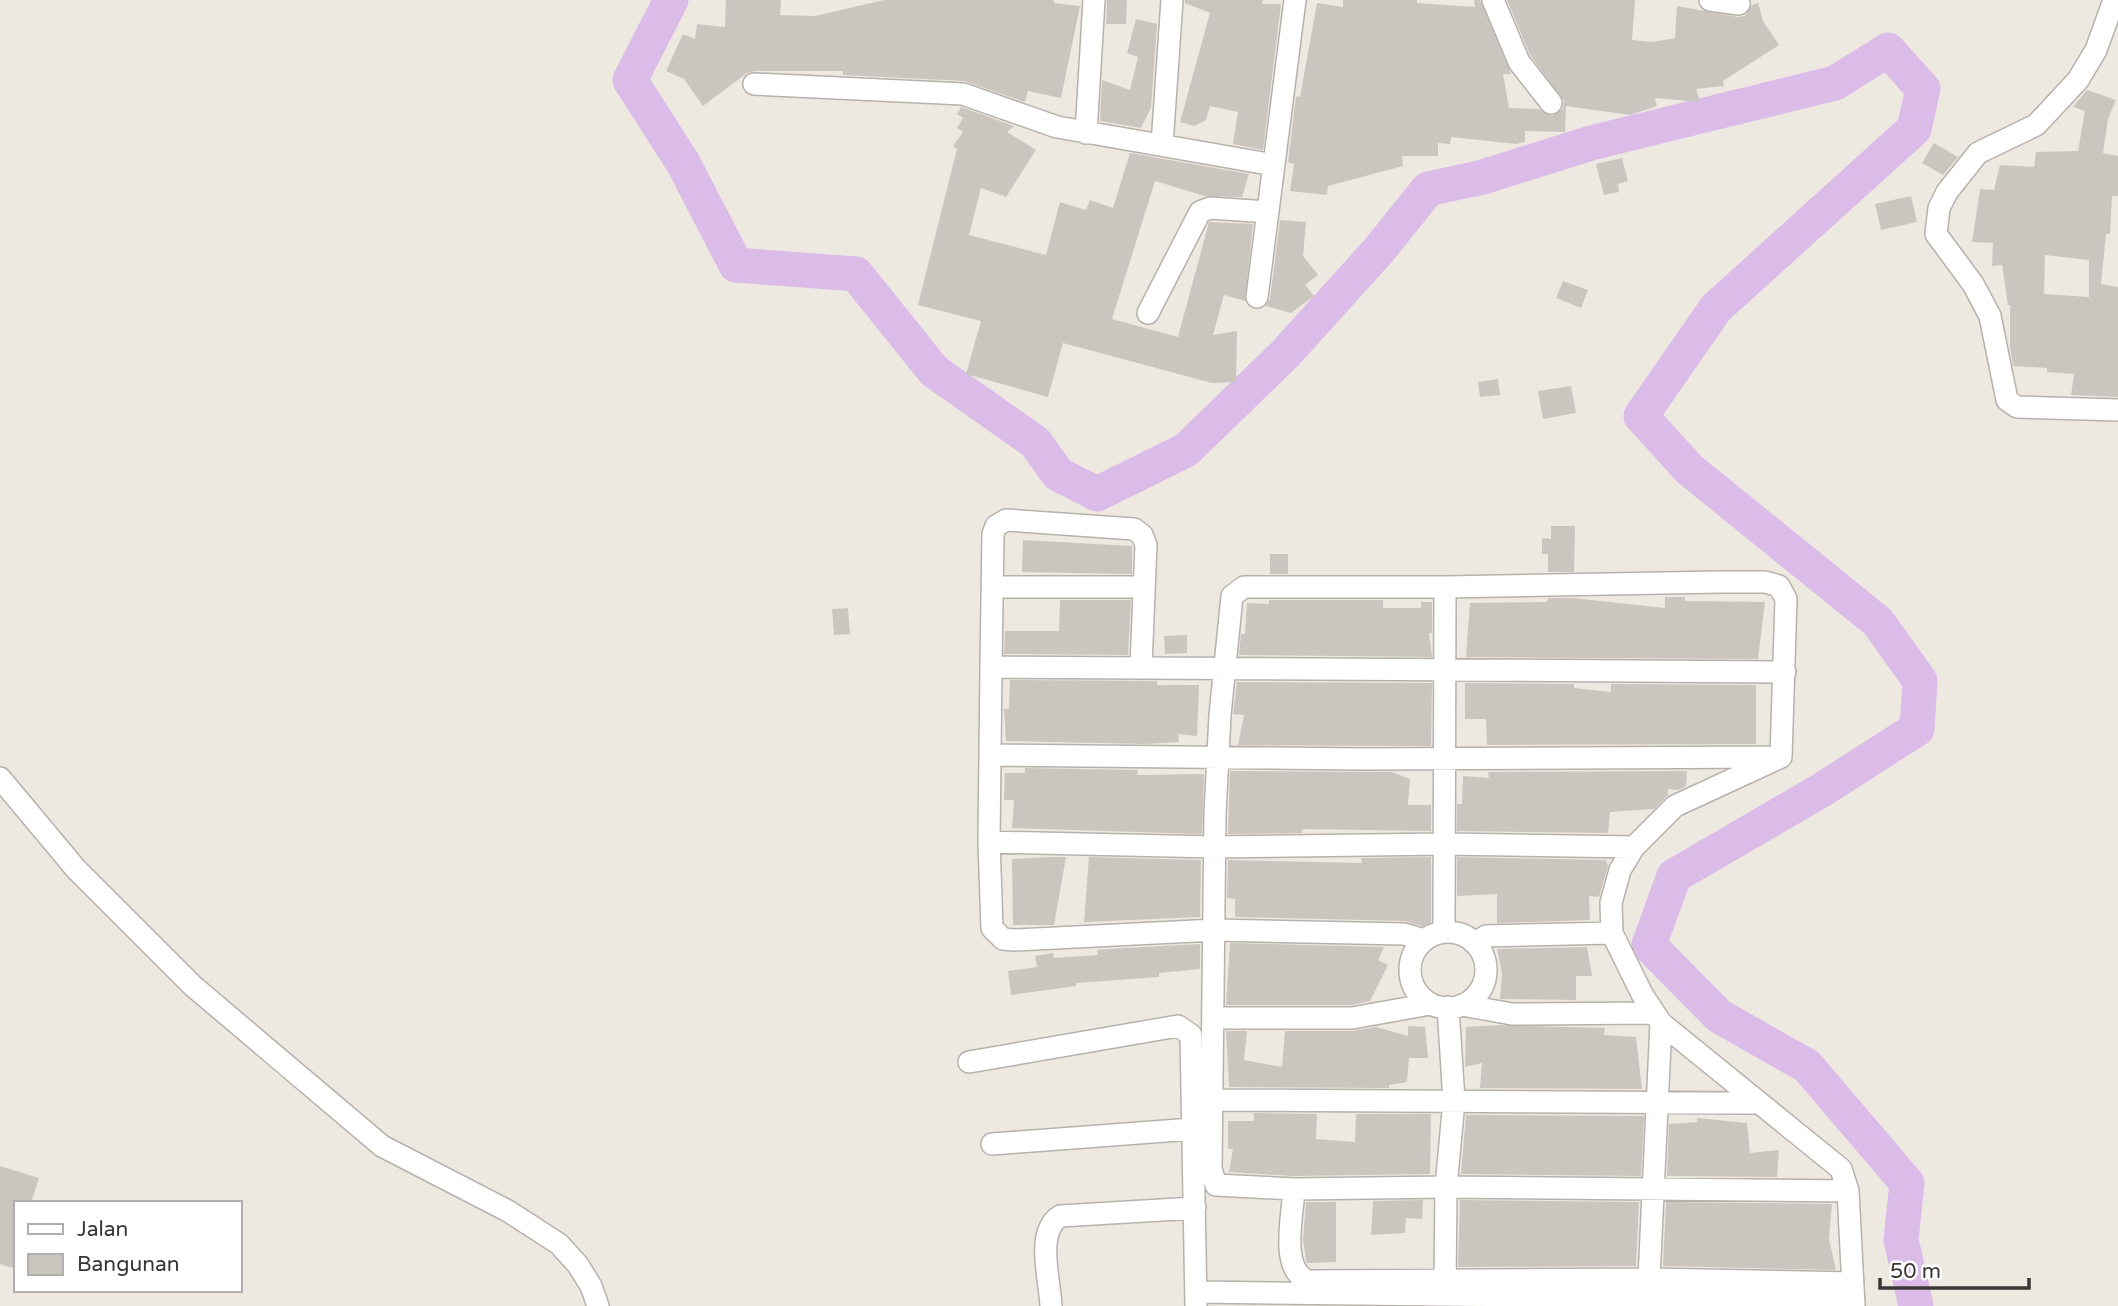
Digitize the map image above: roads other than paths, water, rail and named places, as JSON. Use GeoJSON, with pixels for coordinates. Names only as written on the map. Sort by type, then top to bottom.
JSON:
{"type":"FeatureCollection","features":[{"type":"Feature","properties":{"kind":"street"},"geometry":{"type":"LineString","coordinates":[[1086,133],[1094,0]]}},
{"type":"Feature","properties":{"kind":"street"},"geometry":{"type":"LineString","coordinates":[[1162,145],[1172,0]]}},
{"type":"Feature","properties":{"kind":"street"},"geometry":{"type":"LineString","coordinates":[[1257,297],[1295,0]]}},
{"type":"Feature","properties":{"kind":"street"},"geometry":{"type":"LineString","coordinates":[[1493,0],[1519,62],[1551,103]]}},
{"type":"Feature","properties":{"kind":"street"},"geometry":{"type":"LineString","coordinates":[[1710,0],[1739,4]]}},
{"type":"Feature","properties":{"kind":"street"},"geometry":{"type":"LineString","coordinates":[[2114,0],[2096,50],[2078,80],[2036,125],[1978,153],[1947,191],[1936,222],[1936,234],[1973,284],[1990,316],[2007,400],[2017,407],[2118,410]]}},
{"type":"Feature","properties":{"kind":"street"},"geometry":{"type":"LineString","coordinates":[[754,84],[964,94],[1026,118],[1086,133],[1274,165]]}},
{"type":"Feature","properties":{"kind":"street"},"geometry":{"type":"LineString","coordinates":[[1148,313],[1200,212],[1210,208],[1268,212]]}},
{"type":"Feature","properties":{"kind":"street"},"geometry":{"type":"LineString","coordinates":[[1141,666],[1146,545],[1142,535],[1134,529],[1006,520],[996,526],[993,534],[989,842],[992,928],[1003,939],[1214,930],[1434,936],[1455,933],[1474,943],[1485,961],[1484,983],[1479,992],[1447,1005],[1352,1018],[1213,1018]]}},
{"type":"Feature","properties":{"kind":"street"},"geometry":{"type":"LineString","coordinates":[[1781,757],[1786,599],[1779,586],[1772,583],[1239,589],[1231,601],[1217,757],[1211,1168],[1216,1185],[1294,1189],[1446,1187],[1848,1191]]}},
{"type":"Feature","properties":{"kind":"street"},"geometry":{"type":"LineString","coordinates":[[992,587],[1144,587]]}},
{"type":"Feature","properties":{"kind":"street"},"geometry":{"type":"LineString","coordinates":[[1445,587],[1445,844],[1434,936],[1412,957],[1410,979],[1414,989],[1447,1005],[1512,1014],[1657,1018]]}},
{"type":"Feature","properties":{"kind":"street"},"geometry":{"type":"LineString","coordinates":[[991,667],[1224,666],[1785,672]]}},
{"type":"Feature","properties":{"kind":"street"},"geometry":{"type":"LineString","coordinates":[[992,755],[1781,757]]}},
{"type":"Feature","properties":{"kind":"street"},"geometry":{"type":"LineString","coordinates":[[1781,757],[1675,806],[1634,847],[1620,870],[1612,902],[1612,933],[1657,1018],[1757,1103],[1841,1169],[1848,1191],[1854,1297]]}},
{"type":"Feature","properties":{"kind":"street"},"geometry":{"type":"LineString","coordinates":[[0,778],[76,869],[193,986],[382,1146],[508,1211],[551,1238],[578,1265],[591,1286],[598,1306]]}},
{"type":"Feature","properties":{"kind":"street"},"geometry":{"type":"LineString","coordinates":[[989,842],[1214,847],[1445,844],[1634,847]]}},
{"type":"Feature","properties":{"kind":"street"},"geometry":{"type":"LineString","coordinates":[[1474,943],[1486,936],[1612,933]]}},
{"type":"Feature","properties":{"kind":"street"},"geometry":{"type":"LineString","coordinates":[[1445,1293],[1446,1187],[1454,1101],[1447,1005]]}},
{"type":"Feature","properties":{"kind":"street"},"geometry":{"type":"LineString","coordinates":[[1649,1279],[1658,1103],[1657,1018]]}},
{"type":"Feature","properties":{"kind":"street"},"geometry":{"type":"LineString","coordinates":[[969,1062],[1178,1026],[1186,1028],[1191,1035],[1196,1299],[1445,1293],[1854,1297]]}},
{"type":"Feature","properties":{"kind":"street"},"geometry":{"type":"LineString","coordinates":[[1211,1100],[1757,1103]]}},
{"type":"Feature","properties":{"kind":"street"},"geometry":{"type":"LineString","coordinates":[[992,1144],[1192,1129]]}},
{"type":"Feature","properties":{"kind":"street"},"geometry":{"type":"LineString","coordinates":[[1294,1189],[1291,1257],[1301,1278],[1308,1281],[1445,1293]]}},
{"type":"Feature","properties":{"kind":"street"},"geometry":{"type":"LineString","coordinates":[[1058,1306],[1046,1233],[1051,1222],[1060,1216],[1195,1202],[1269,1200]]}},
{"type":"Feature","properties":{"kind":"street"},"geometry":{"type":"LineString","coordinates":[[1541,1294],[1649,1279],[1854,1297]]}},
{"type":"Feature","properties":{"kind":"waterway"},"geometry":{"type":"LineString","coordinates":[[671,0],[630,80],[683,163],[736,265],[856,274],[934,371],[1035,442],[1058,474],[1097,494],[1186,450],[1285,354],[1379,250],[1428,189],[1483,177],[1591,143],[1835,83],[1888,50],[1923,89],[1914,129],[1716,308],[1641,416],[1689,469],[1878,622],[1920,681],[1917,729],[1820,791],[1674,876],[1649,945],[1719,1016],[1807,1066],[1907,1183],[1901,1240],[1916,1306]]}}]}
